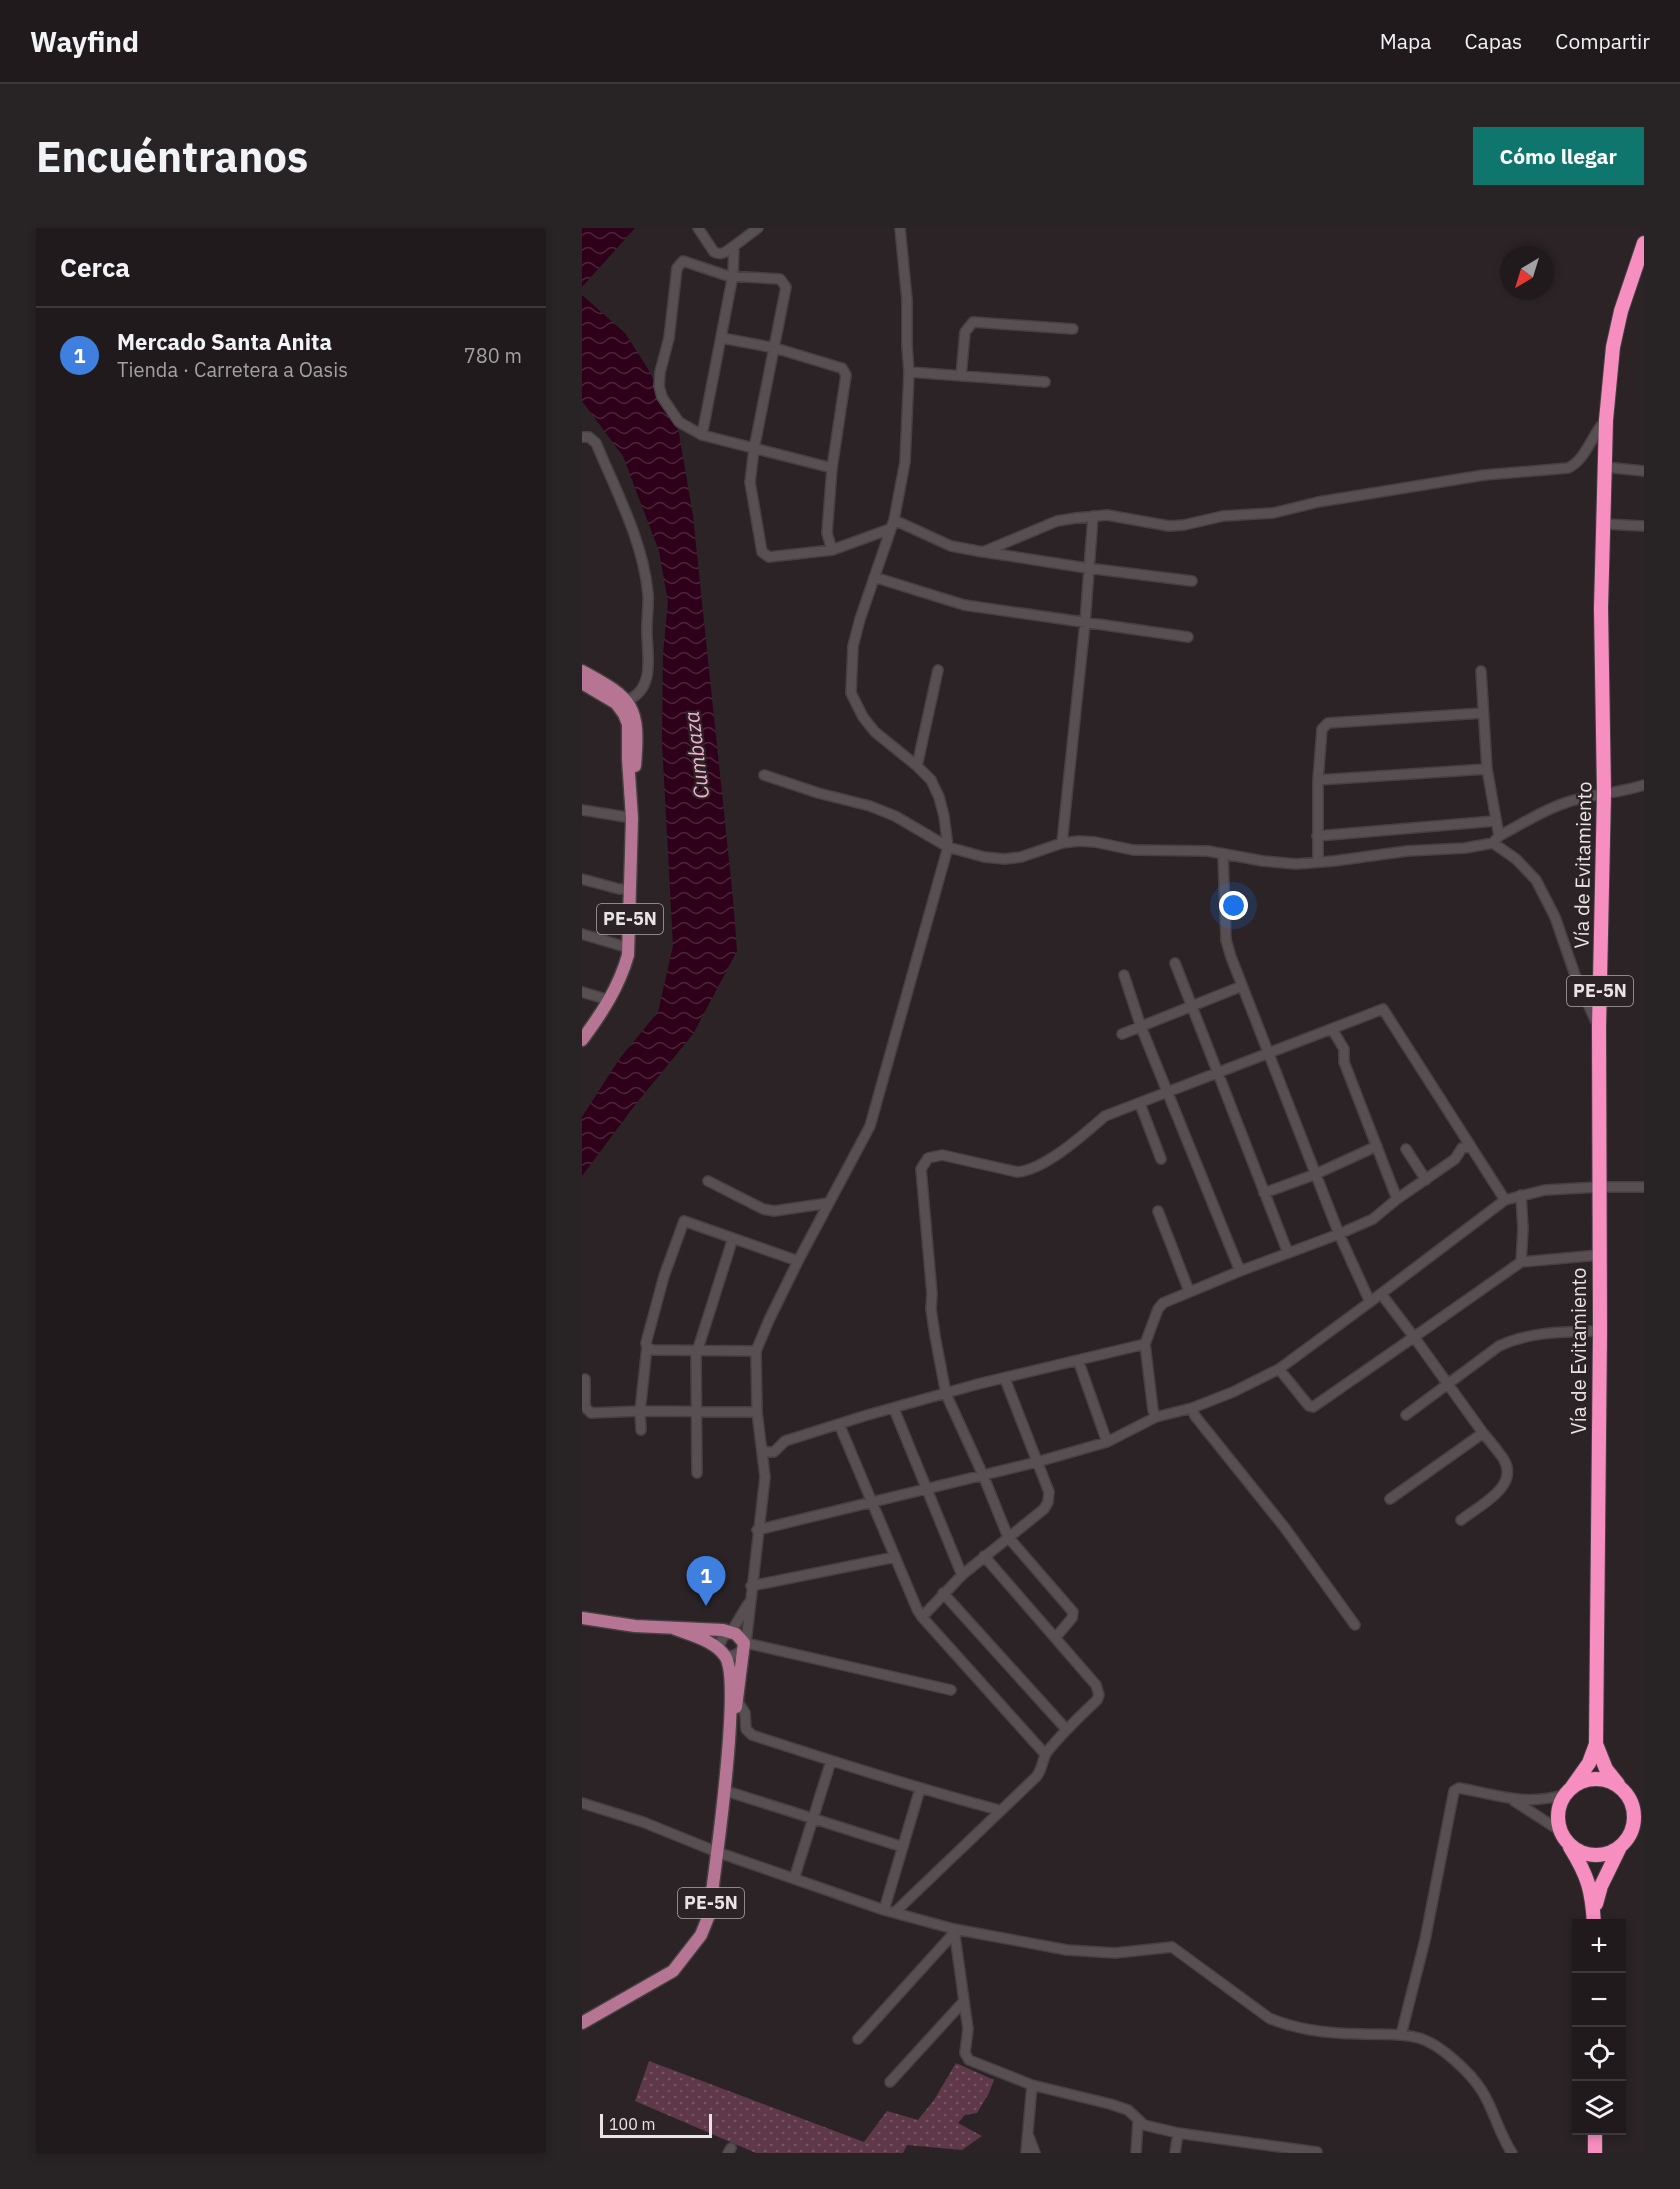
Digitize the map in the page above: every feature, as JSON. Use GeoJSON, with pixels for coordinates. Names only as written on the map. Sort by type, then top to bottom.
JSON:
{"type":"FeatureCollection","features":[{"type":"Feature","properties":{"kind":"highway","name":"Vía de Evitamiento"},"geometry":{"type":"LineString","coordinates":[[1568,1791],[1589,1763],[1596,1744],[1600,1331],[1599,1027],[1604,793],[1601,608],[1606,420],[1613,347],[1621,311],[1644,243]]}},
{"type":"Feature","properties":{"kind":"highway","name":"Vía de Evitamiento"},"geometry":{"type":"LineString","coordinates":[[1596,1744],[1606,1769],[1622,1788]]}},
{"type":"Feature","properties":{"kind":"highway"},"geometry":{"type":"LineString","coordinates":[[1595,1778],[1609,1781],[1622,1788],[1630,1799],[1634,1818],[1632,1831],[1620,1847],[1601,1886],[1594,1918],[1590,1886],[1560,1830],[1558,1808],[1568,1791],[1581,1781],[1595,1778]]}},
{"type":"Feature","properties":{"kind":"highway"},"geometry":{"type":"LineString","coordinates":[[1568,1844],[1583,1853],[1596,1856],[1620,1847]]}},
{"type":"Feature","properties":{"kind":"highway"},"geometry":{"type":"LineString","coordinates":[[1595,2135],[1595,2153]]}},
{"type":"Feature","properties":{"kind":"main road"},"geometry":{"type":"LineString","coordinates":[[582,671],[613,687],[628,700]]}},
{"type":"Feature","properties":{"kind":"main road","name":"PE-5N"},"geometry":{"type":"LineString","coordinates":[[582,683],[616,703],[628,724],[632,818],[628,955],[622,977],[582,1040]]}},
{"type":"Feature","properties":{"kind":"main road","name":"PE-5N"},"geometry":{"type":"LineString","coordinates":[[628,700],[635,716],[637,738],[635,767],[630,785]]}},
{"type":"Feature","properties":{"kind":"main road"},"geometry":{"type":"LineString","coordinates":[[582,1618],[635,1626],[731,1632],[741,1638],[745,1645]]}},
{"type":"Feature","properties":{"kind":"main road"},"geometry":{"type":"LineString","coordinates":[[673,1628],[700,1639],[722,1653]]}},
{"type":"Feature","properties":{"kind":"main road","name":"PE-5N"},"geometry":{"type":"LineString","coordinates":[[731,1719],[738,1702],[745,1645]]}},
{"type":"Feature","properties":{"kind":"main road","name":"PE-5N"},"geometry":{"type":"LineString","coordinates":[[582,2023],[673,1971],[702,1935],[710,1915],[731,1719],[731,1682],[722,1653]]}},
{"type":"Feature","properties":{"kind":"street"},"geometry":{"type":"LineString","coordinates":[[698,228],[714,252],[718,254],[724,253],[758,228]]}},
{"type":"Feature","properties":{"kind":"street"},"geometry":{"type":"LineString","coordinates":[[749,1602],[731,1632],[723,1637],[722,1653],[734,1656],[745,1645],[765,1477],[757,1412],[756,1351],[798,1261],[870,1126],[948,847],[944,816],[931,780],[875,732],[863,717],[851,693],[853,646],[892,524],[905,462],[909,372],[907,300],[900,228]]}},
{"type":"Feature","properties":{"kind":"street"},"geometry":{"type":"LineString","coordinates":[[702,435],[733,275],[734,246]]}},
{"type":"Feature","properties":{"kind":"street"},"geometry":{"type":"LineString","coordinates":[[832,468],[754,449],[702,435],[679,422],[662,397],[659,386],[660,372],[669,338],[677,268],[683,261],[723,275],[780,279],[786,287],[754,449],[750,482],[762,552],[769,557],[832,550],[892,524],[951,546],[1087,568],[1192,581]]}},
{"type":"Feature","properties":{"kind":"street"},"geometry":{"type":"LineString","coordinates":[[961,376],[965,332],[973,322],[1073,329]]}},
{"type":"Feature","properties":{"kind":"street"},"geometry":{"type":"LineString","coordinates":[[722,338],[775,348],[842,368],[846,375],[832,468],[828,533],[832,550]]}},
{"type":"Feature","properties":{"kind":"street"},"geometry":{"type":"LineString","coordinates":[[909,372],[1045,382]]}},
{"type":"Feature","properties":{"kind":"street"},"geometry":{"type":"LineString","coordinates":[[983,552],[1057,521],[1107,515],[1169,526],[1184,525],[1223,516],[1273,513],[1318,502],[1484,476],[1568,468],[1579,462],[1596,429],[1606,420]]}},
{"type":"Feature","properties":{"kind":"street"},"geometry":{"type":"LineString","coordinates":[[582,437],[589,437],[596,443],[632,530],[645,576],[648,596],[646,622],[648,671],[642,689],[628,700]]}},
{"type":"Feature","properties":{"kind":"street"},"geometry":{"type":"LineString","coordinates":[[1605,467],[1644,471]]}},
{"type":"Feature","properties":{"kind":"street"},"geometry":{"type":"LineString","coordinates":[[1062,843],[1085,623],[1092,516]]}},
{"type":"Feature","properties":{"kind":"street"},"geometry":{"type":"LineString","coordinates":[[1604,524],[1644,526]]}},
{"type":"Feature","properties":{"kind":"street"},"geometry":{"type":"LineString","coordinates":[[874,577],[964,605],[1188,637]]}},
{"type":"Feature","properties":{"kind":"street"},"geometry":{"type":"LineString","coordinates":[[917,766],[938,670]]}},
{"type":"Feature","properties":{"kind":"street"},"geometry":{"type":"LineString","coordinates":[[1481,671],[1487,769],[1496,820],[1496,840],[1536,880],[1555,917],[1575,975],[1599,1027]]}},
{"type":"Feature","properties":{"kind":"street"},"geometry":{"type":"LineString","coordinates":[[1318,862],[1318,780],[1322,729],[1328,723],[1484,713]]}},
{"type":"Feature","properties":{"kind":"street"},"geometry":{"type":"LineString","coordinates":[[1318,780],[1487,769]]}},
{"type":"Feature","properties":{"kind":"street"},"geometry":{"type":"LineString","coordinates":[[764,775],[818,793],[870,806],[895,816],[948,847],[973,855],[1005,859],[1021,857],[1062,843],[1079,841],[1133,850],[1208,851],[1263,861],[1318,862],[1407,851],[1464,848],[1496,840],[1563,803],[1604,793],[1622,792],[1644,785]]}},
{"type":"Feature","properties":{"kind":"street"},"geometry":{"type":"LineString","coordinates":[[582,810],[632,818]]}},
{"type":"Feature","properties":{"kind":"street"},"geometry":{"type":"LineString","coordinates":[[1317,836],[1496,820]]}},
{"type":"Feature","properties":{"kind":"street"},"geometry":{"type":"LineString","coordinates":[[1223,855],[1226,940],[1316,1174],[1370,1302]]}},
{"type":"Feature","properties":{"kind":"street"},"geometry":{"type":"LineString","coordinates":[[582,879],[619,889],[631,888]]}},
{"type":"Feature","properties":{"kind":"street"},"geometry":{"type":"LineString","coordinates":[[582,934],[628,948]]}},
{"type":"Feature","properties":{"kind":"street"},"geometry":{"type":"LineString","coordinates":[[1175,963],[1288,1253]]}},
{"type":"Feature","properties":{"kind":"street"},"geometry":{"type":"LineString","coordinates":[[1124,975],[1167,1093],[1240,1270]]}},
{"type":"Feature","properties":{"kind":"street"},"geometry":{"type":"LineString","coordinates":[[1122,1034],[1242,986]]}},
{"type":"Feature","properties":{"kind":"street"},"geometry":{"type":"LineString","coordinates":[[582,992],[609,1000]]}},
{"type":"Feature","properties":{"kind":"street"},"geometry":{"type":"LineString","coordinates":[[1056,1637],[1072,1618],[1072,1612],[1008,1537],[946,1394],[931,1309],[932,1294],[921,1168],[925,1163],[935,1155],[942,1155],[1017,1172],[1029,1171],[1068,1145],[1105,1116],[1383,1009],[1505,1200]]}},
{"type":"Feature","properties":{"kind":"street"},"geometry":{"type":"LineString","coordinates":[[1332,1029],[1344,1049],[1344,1062],[1397,1199]]}},
{"type":"Feature","properties":{"kind":"street"},"geometry":{"type":"LineString","coordinates":[[1140,1104],[1161,1159]]}},
{"type":"Feature","properties":{"kind":"street"},"geometry":{"type":"LineString","coordinates":[[1264,1192],[1316,1174],[1377,1146]]}},
{"type":"Feature","properties":{"kind":"street"},"geometry":{"type":"LineString","coordinates":[[1156,1417],[1153,1410],[1144,1344],[1160,1306],[1240,1270],[1340,1234],[1373,1219],[1397,1199],[1455,1159],[1462,1148],[1471,1147]]}},
{"type":"Feature","properties":{"kind":"street"},"geometry":{"type":"LineString","coordinates":[[1406,1149],[1426,1180]]}},
{"type":"Feature","properties":{"kind":"street"},"geometry":{"type":"LineString","coordinates":[[708,1181],[763,1209],[774,1212],[829,1203]]}},
{"type":"Feature","properties":{"kind":"street"},"geometry":{"type":"LineString","coordinates":[[758,1530],[1037,1462],[1107,1442],[1156,1417],[1192,1408],[1233,1392],[1280,1369],[1382,1295],[1505,1200],[1545,1190],[1599,1186],[1644,1187]]}},
{"type":"Feature","properties":{"kind":"street"},"geometry":{"type":"LineString","coordinates":[[1521,1195],[1523,1229],[1521,1262]]}},
{"type":"Feature","properties":{"kind":"street"},"geometry":{"type":"LineString","coordinates":[[1158,1211],[1189,1291]]}},
{"type":"Feature","properties":{"kind":"street"},"geometry":{"type":"LineString","coordinates":[[640,1430],[646,1343],[664,1276],[684,1221],[798,1261]]}},
{"type":"Feature","properties":{"kind":"street"},"geometry":{"type":"LineString","coordinates":[[697,1473],[696,1355],[733,1238]]}},
{"type":"Feature","properties":{"kind":"street"},"geometry":{"type":"LineString","coordinates":[[1280,1369],[1313,1407],[1521,1262],[1599,1255]]}},
{"type":"Feature","properties":{"kind":"street"},"geometry":{"type":"LineString","coordinates":[[1382,1295],[1505,1460],[1509,1476],[1504,1486],[1461,1520]]}},
{"type":"Feature","properties":{"kind":"street"},"geometry":{"type":"LineString","coordinates":[[1406,1415],[1499,1346],[1512,1340],[1524,1336],[1558,1332],[1600,1331]]}},
{"type":"Feature","properties":{"kind":"street"},"geometry":{"type":"LineString","coordinates":[[762,1449],[766,1452],[774,1452],[785,1441],[838,1424],[1005,1378],[1144,1344]]}},
{"type":"Feature","properties":{"kind":"street"},"geometry":{"type":"LineString","coordinates":[[647,1347],[653,1350],[756,1351]]}},
{"type":"Feature","properties":{"kind":"street"},"geometry":{"type":"LineString","coordinates":[[1078,1360],[1107,1442]]}},
{"type":"Feature","properties":{"kind":"street"},"geometry":{"type":"LineString","coordinates":[[922,1617],[962,1575],[1041,1512],[1048,1502],[1049,1492],[1005,1378]]}},
{"type":"Feature","properties":{"kind":"street"},"geometry":{"type":"LineString","coordinates":[[585,1379],[585,1407],[591,1413],[757,1412]]}},
{"type":"Feature","properties":{"kind":"street"},"geometry":{"type":"LineString","coordinates":[[1192,1408],[1195,1416],[1286,1528],[1354,1625]]}},
{"type":"Feature","properties":{"kind":"street"},"geometry":{"type":"LineString","coordinates":[[894,1409],[962,1575]]}},
{"type":"Feature","properties":{"kind":"street"},"geometry":{"type":"LineString","coordinates":[[838,1424],[922,1617],[1045,1754]]}},
{"type":"Feature","properties":{"kind":"street"},"geometry":{"type":"LineString","coordinates":[[1390,1499],[1483,1433]]}},
{"type":"Feature","properties":{"kind":"street"},"geometry":{"type":"LineString","coordinates":[[895,1912],[928,1883],[999,1810],[1039,1773],[1045,1754],[1066,1729],[1097,1700],[1098,1689],[1056,1637],[984,1556]]}},
{"type":"Feature","properties":{"kind":"street"},"geometry":{"type":"LineString","coordinates":[[751,1586],[895,1557]]}},
{"type":"Feature","properties":{"kind":"street"},"geometry":{"type":"LineString","coordinates":[[943,1593],[1066,1729]]}},
{"type":"Feature","properties":{"kind":"street"},"geometry":{"type":"LineString","coordinates":[[745,1645],[951,1690]]}},
{"type":"Feature","properties":{"kind":"street"},"geometry":{"type":"LineString","coordinates":[[738,1702],[745,1713],[744,1723],[748,1732],[920,1789],[999,1810]]}},
{"type":"Feature","properties":{"kind":"street"},"geometry":{"type":"LineString","coordinates":[[795,1879],[831,1761]]}},
{"type":"Feature","properties":{"kind":"street"},"geometry":{"type":"LineString","coordinates":[[1401,2035],[1425,1940],[1454,1791],[1459,1788],[1512,1800],[1542,1801],[1568,1791]]}},
{"type":"Feature","properties":{"kind":"street"},"geometry":{"type":"LineString","coordinates":[[884,1910],[920,1789]]}},
{"type":"Feature","properties":{"kind":"street"},"geometry":{"type":"LineString","coordinates":[[723,1790],[903,1847]]}},
{"type":"Feature","properties":{"kind":"street"},"geometry":{"type":"LineString","coordinates":[[1512,1800],[1560,1830]]}},
{"type":"Feature","properties":{"kind":"street"},"geometry":{"type":"LineString","coordinates":[[582,1803],[643,1822],[717,1852],[884,1910],[954,1931],[1067,1950],[1115,1953],[1172,1947],[1269,2018],[1287,2026],[1346,2034],[1401,2035],[1421,2039],[1458,2062],[1482,2091],[1512,2153]]}},
{"type":"Feature","properties":{"kind":"street"},"geometry":{"type":"LineString","coordinates":[[954,1931],[968,2029],[966,2057],[1032,2085],[1128,2110],[1138,2122],[1144,2125],[1179,2133],[1293,2151],[1317,2152]]}},
{"type":"Feature","properties":{"kind":"street"},"geometry":{"type":"LineString","coordinates":[[858,2039],[954,1931]]}},
{"type":"Feature","properties":{"kind":"street"},"geometry":{"type":"LineString","coordinates":[[890,2082],[964,2001]]}},
{"type":"Feature","properties":{"kind":"street"},"geometry":{"type":"LineString","coordinates":[[1026,2153],[1032,2085]]}},
{"type":"Feature","properties":{"kind":"street"},"geometry":{"type":"LineString","coordinates":[[1136,2153],[1138,2122]]}},
{"type":"Feature","properties":{"kind":"street"},"geometry":{"type":"LineString","coordinates":[[1175,2153],[1179,2133]]}},
{"type":"Feature","properties":{"kind":"street"},"geometry":{"type":"LineString","coordinates":[[1028,2135],[1035,2153]]}},
{"type":"Feature","properties":{"kind":"street"},"geometry":{"type":"LineString","coordinates":[[1235,2153],[1236,2142]]}},
{"type":"Feature","properties":{"kind":"shaded area"},"geometry":{"type":"Polygon","coordinates":[[[649,2061],[864,2142],[887,2111],[918,2120],[934,2100],[956,2063],[994,2080],[977,2113],[965,2115],[958,2123],[982,2136],[962,2150],[907,2145],[903,2153],[756,2153],[635,2101],[649,2061]]]}},
{"type":"Feature","properties":{"kind":"water"},"geometry":{"type":"Polygon","coordinates":[[[582,228],[635,228],[582,287],[582,228]]]}},
{"type":"Feature","properties":{"kind":"water","name":"Cumbaza"},"geometry":{"type":"Polygon","coordinates":[[[582,295],[625,333],[648,369],[678,428],[693,516],[737,951],[693,1034],[635,1105],[582,1176],[582,1117],[620,1058],[658,1012],[673,946],[662,742],[663,654],[668,602],[659,551],[623,456],[582,401],[582,295]]]}},
{"type":"Feature","properties":{"kind":"place","name":"Mercado Santa Anita"},"geometry":{"type":"Point","coordinates":[706,1606]}}]}
